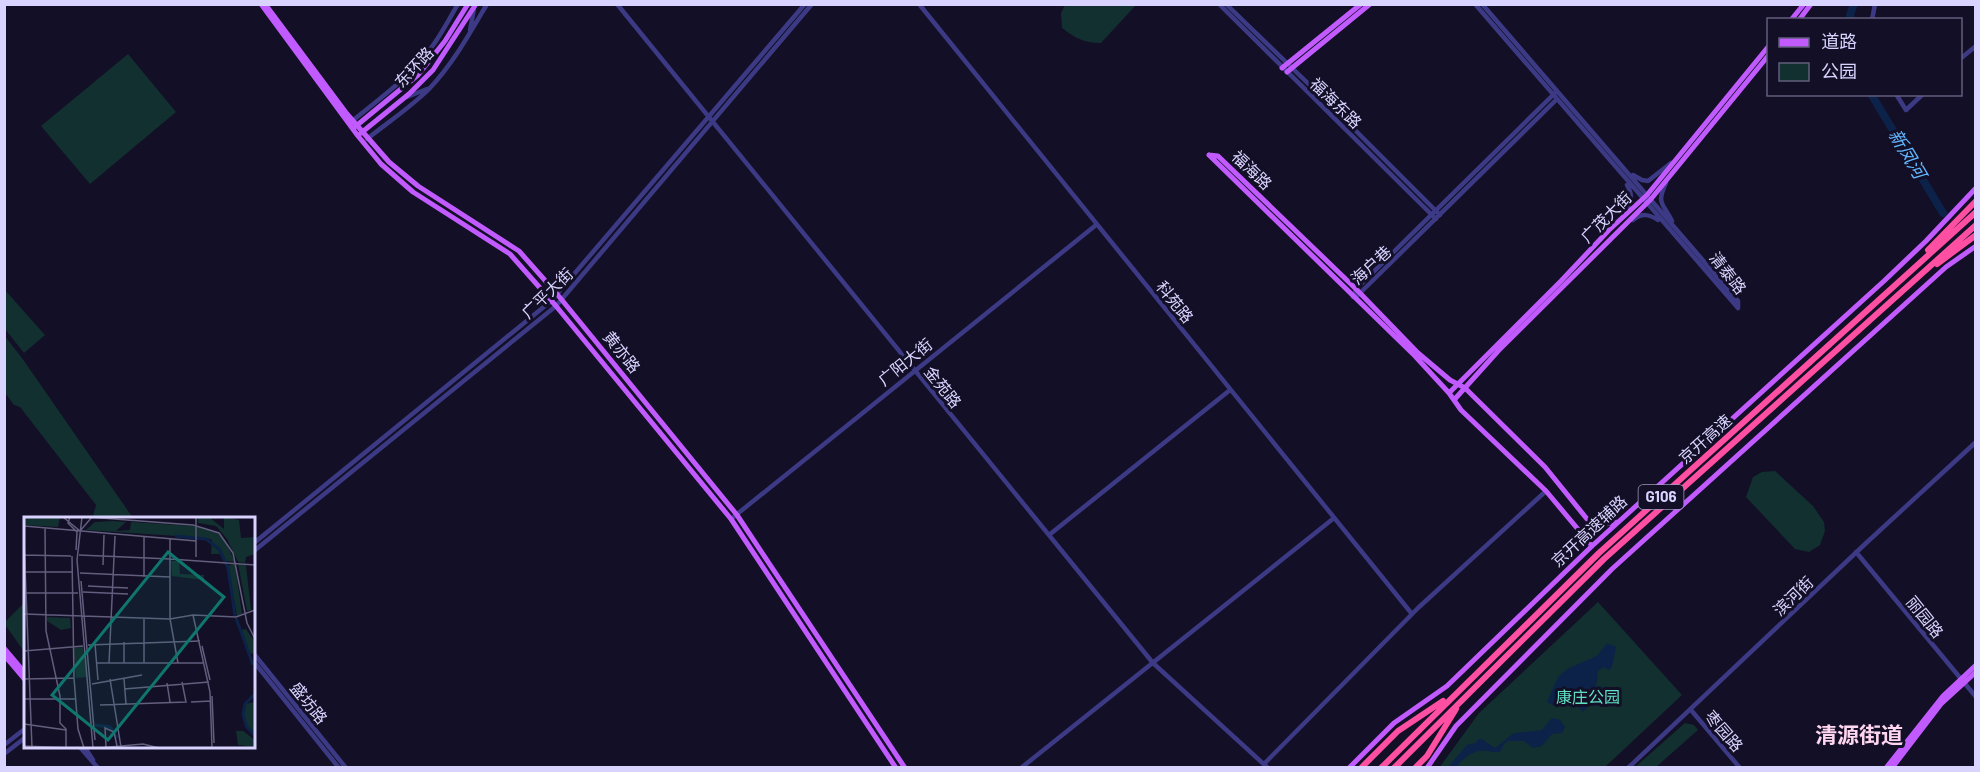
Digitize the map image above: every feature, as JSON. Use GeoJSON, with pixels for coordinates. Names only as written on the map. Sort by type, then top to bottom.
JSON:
{"type":"FeatureCollection","features":[{"type":"Feature","properties":{"kind":"highway"},"geometry":{"type":"LineString","coordinates":[[1964,217],[1976,201]]}},
{"type":"Feature","properties":{"kind":"highway"},"geometry":{"type":"LineString","coordinates":[[1964,217],[1976,212]]}},
{"type":"Feature","properties":{"kind":"highway","name":"京开高速"},"geometry":{"type":"LineString","coordinates":[[1381,768],[1599,553],[1904,276],[1964,217]]}},
{"type":"Feature","properties":{"kind":"highway","name":"京开高速"},"geometry":{"type":"LineString","coordinates":[[1394,768],[1604,559],[1910,284],[1958,246],[1974,226]]}},
{"type":"Feature","properties":{"kind":"highway"},"geometry":{"type":"LineString","coordinates":[[1958,246],[1976,235]]}},
{"type":"Feature","properties":{"kind":"highway"},"geometry":{"type":"LineString","coordinates":[[1361,768],[1398,731],[1456,692]]}},
{"type":"Feature","properties":{"kind":"highway"},"geometry":{"type":"LineString","coordinates":[[1415,768],[1427,756],[1462,700]]}},
{"type":"Feature","properties":{"kind":"main road","name":"黄亦路"},"geometry":{"type":"LineString","coordinates":[[263,4],[381,164],[413,192],[510,254],[554,304],[731,519],[896,768]]}},
{"type":"Feature","properties":{"kind":"main road","name":"东环路"},"geometry":{"type":"LineString","coordinates":[[355,128],[418,75],[441,46],[468,4]]}},
{"type":"Feature","properties":{"kind":"main road"},"geometry":{"type":"LineString","coordinates":[[1287,68],[1361,4]]}},
{"type":"Feature","properties":{"kind":"main road"},"geometry":{"type":"LineString","coordinates":[[1287,68],[1370,4]]}},
{"type":"Feature","properties":{"kind":"main road"},"geometry":{"type":"LineString","coordinates":[[1793,18],[1804,4]]}},
{"type":"Feature","properties":{"kind":"main road"},"geometry":{"type":"LineString","coordinates":[[1800,18],[1811,4]]}},
{"type":"Feature","properties":{"kind":"main road","name":"东环路"},"geometry":{"type":"LineString","coordinates":[[360,134],[423,81],[442,58],[476,6]]}},
{"type":"Feature","properties":{"kind":"main road","name":"广茂大街"},"geometry":{"type":"LineString","coordinates":[[1449,393],[1622,219],[1647,199],[1675,159],[1767,48]]}},
{"type":"Feature","properties":{"kind":"main road","name":"广茂大街"},"geometry":{"type":"LineString","coordinates":[[1454,400],[1499,350],[1669,177],[1767,57]]}},
{"type":"Feature","properties":{"kind":"main road","name":"黄亦路"},"geometry":{"type":"LineString","coordinates":[[365,141],[418,186],[519,251],[557,294],[737,515],[905,768]]}},
{"type":"Feature","properties":{"kind":"main road","name":"福海路"},"geometry":{"type":"LineString","coordinates":[[1592,546],[1546,491],[1461,410],[1449,393],[1415,356],[1209,155],[1218,156],[1418,353],[1450,380],[1465,388],[1545,467],[1587,519],[1600,525],[1620,520]]}},
{"type":"Feature","properties":{"kind":"main road","name":"京开高速辅路"},"geometry":{"type":"LineString","coordinates":[[1349,768],[1394,723],[1447,686],[1620,520],[1884,281],[1976,188]]}},
{"type":"Feature","properties":{"kind":"main road"},"geometry":{"type":"LineString","coordinates":[[1427,768],[1456,726],[1612,569],[1946,267],[1976,246]]}},
{"type":"Feature","properties":{"kind":"main road"},"geometry":{"type":"LineString","coordinates":[[4,648],[24,672]]}},
{"type":"Feature","properties":{"kind":"main road"},"geometry":{"type":"LineString","coordinates":[[4,655],[24,679]]}},
{"type":"Feature","properties":{"kind":"main road"},"geometry":{"type":"LineString","coordinates":[[1892,768],[1941,704],[1976,665]]}},
{"type":"Feature","properties":{"kind":"main road"},"geometry":{"type":"LineString","coordinates":[[1886,768],[1942,696],[1976,672]]}},
{"type":"Feature","properties":{"kind":"street"},"geometry":{"type":"LineString","coordinates":[[350,122],[384,96],[419,63],[432,48],[458,4]]}},
{"type":"Feature","properties":{"kind":"street"},"geometry":{"type":"LineString","coordinates":[[365,141],[430,88],[447,67],[487,4]]}},
{"type":"Feature","properties":{"kind":"street","name":"金苑路"},"geometry":{"type":"LineString","coordinates":[[617,4],[1153,663],[1266,766]]}},
{"type":"Feature","properties":{"kind":"street","name":"广平大街"},"geometry":{"type":"LineString","coordinates":[[255,542],[554,304],[562,300],[805,4]]}},
{"type":"Feature","properties":{"kind":"street","name":"广平大街"},"geometry":{"type":"LineString","coordinates":[[255,550],[554,304],[557,294],[812,4]]}},
{"type":"Feature","properties":{"kind":"street","name":"科苑路"},"geometry":{"type":"LineString","coordinates":[[920,4],[1412,614]]}},
{"type":"Feature","properties":{"kind":"street","name":"福海东路"},"geometry":{"type":"LineString","coordinates":[[1219,4],[1436,215]]}},
{"type":"Feature","properties":{"kind":"street","name":"福海东路"},"geometry":{"type":"LineString","coordinates":[[1226,4],[1287,68]]}},
{"type":"Feature","properties":{"kind":"street","name":"清泰路"},"geometry":{"type":"LineString","coordinates":[[1475,4],[1556,95],[1628,172],[1647,199],[1665,226],[1738,308],[1738,300],[1676,229],[1647,199],[1620,172],[1556,95],[1482,4]]}},
{"type":"Feature","properties":{"kind":"street"},"geometry":{"type":"LineString","coordinates":[[470,33],[476,6]]}},
{"type":"Feature","properties":{"kind":"street"},"geometry":{"type":"LineString","coordinates":[[441,46],[445,26]]}},
{"type":"Feature","properties":{"kind":"street"},"geometry":{"type":"LineString","coordinates":[[1962,57],[1976,46]]}},
{"type":"Feature","properties":{"kind":"street"},"geometry":{"type":"LineString","coordinates":[[404,99],[430,88]]}},
{"type":"Feature","properties":{"kind":"street","name":"海户巷"},"geometry":{"type":"LineString","coordinates":[[1353,297],[1556,95]]}},
{"type":"Feature","properties":{"kind":"street"},"geometry":{"type":"LineString","coordinates":[[1897,96],[1906,110],[1921,96]]}},
{"type":"Feature","properties":{"kind":"street"},"geometry":{"type":"LineString","coordinates":[[1628,172],[1648,181],[1675,159]]}},
{"type":"Feature","properties":{"kind":"street"},"geometry":{"type":"LineString","coordinates":[[1620,172],[1632,193],[1630,204],[1622,219]]}},
{"type":"Feature","properties":{"kind":"street"},"geometry":{"type":"LineString","coordinates":[[1669,177],[1661,194],[1661,203],[1676,229]]}},
{"type":"Feature","properties":{"kind":"street"},"geometry":{"type":"LineString","coordinates":[[1621,228],[1639,215],[1645,214],[1665,226]]}},
{"type":"Feature","properties":{"kind":"street","name":"广阳大街"},"geometry":{"type":"LineString","coordinates":[[731,519],[1096,225]]}},
{"type":"Feature","properties":{"kind":"street"},"geometry":{"type":"LineString","coordinates":[[1049,535],[1230,390]]}},
{"type":"Feature","properties":{"kind":"street","name":"滨河街"},"geometry":{"type":"LineString","coordinates":[[1628,768],[1976,442]]}},
{"type":"Feature","properties":{"kind":"street"},"geometry":{"type":"LineString","coordinates":[[1266,766],[1412,614],[1546,491]]}},
{"type":"Feature","properties":{"kind":"street"},"geometry":{"type":"LineString","coordinates":[[1021,768],[1334,518]]}},
{"type":"Feature","properties":{"kind":"street","name":"丽园路"},"geometry":{"type":"LineString","coordinates":[[1858,554],[1976,698]]}},
{"type":"Feature","properties":{"kind":"street","name":"盛坊路"},"geometry":{"type":"LineString","coordinates":[[255,655],[346,768]]}},
{"type":"Feature","properties":{"kind":"street","name":"盛坊路"},"geometry":{"type":"LineString","coordinates":[[255,663],[339,768]]}},
{"type":"Feature","properties":{"kind":"street","name":"枣园路"},"geometry":{"type":"LineString","coordinates":[[1690,710],[1740,768]]}},
{"type":"Feature","properties":{"kind":"street"},"geometry":{"type":"LineString","coordinates":[[4,745],[24,730]]}},
{"type":"Feature","properties":{"kind":"street"},"geometry":{"type":"LineString","coordinates":[[4,754],[24,738]]}},
{"type":"Feature","properties":{"kind":"street"},"geometry":{"type":"LineString","coordinates":[[80,748],[97,766]]}},
{"type":"Feature","properties":{"kind":"street"},"geometry":{"type":"LineString","coordinates":[[85,748],[97,766]]}},
{"type":"Feature","properties":{"kind":"green space"},"geometry":{"type":"Polygon","coordinates":[[[1065,4],[1136,5],[1101,43],[1080,39],[1062,28],[1061,13],[1065,4]]]}},
{"type":"Feature","properties":{"kind":"green space"},"geometry":{"type":"Polygon","coordinates":[[[128,54],[176,112],[90,184],[41,126],[128,54]]]}},
{"type":"Feature","properties":{"kind":"green space"},"geometry":{"type":"Polygon","coordinates":[[[4,289],[45,335],[24,353],[5,329],[4,289]]]}},
{"type":"Feature","properties":{"kind":"green space"},"geometry":{"type":"Polygon","coordinates":[[[4,335],[132,517],[94,517],[96,505],[20,407],[14,405],[5,393],[4,335]]]}},
{"type":"Feature","properties":{"kind":"green space"},"geometry":{"type":"Polygon","coordinates":[[[1775,471],[1813,506],[1824,522],[1825,531],[1820,545],[1809,552],[1795,549],[1746,497],[1753,477],[1762,472],[1775,471]]]}},
{"type":"Feature","properties":{"kind":"green space","name":"康庄公园"},"geometry":{"type":"Polygon","coordinates":[[[1598,602],[1682,695],[1605,767],[1439,768],[1479,713],[1598,602]]]}},
{"type":"Feature","properties":{"kind":"green space"},"geometry":{"type":"Polygon","coordinates":[[[24,603],[24,652],[4,623],[24,603]]]}},
{"type":"Feature","properties":{"kind":"green space"},"geometry":{"type":"Polygon","coordinates":[[[1685,723],[1694,725],[1698,730],[1656,767],[1635,767],[1685,723]]]}},
{"type":"Feature","properties":{"kind":"water"},"geometry":{"type":"Polygon","coordinates":[[[1607,643],[1616,647],[1612,667],[1609,670],[1604,667],[1598,671],[1596,686],[1603,687],[1583,712],[1570,698],[1565,699],[1556,707],[1547,702],[1558,677],[1567,669],[1597,656],[1607,643]]]}},
{"type":"Feature","properties":{"kind":"water"},"geometry":{"type":"Polygon","coordinates":[[[1552,718],[1560,720],[1565,727],[1562,733],[1552,734],[1542,746],[1533,748],[1524,741],[1508,741],[1500,752],[1478,751],[1465,757],[1457,767],[1448,767],[1467,745],[1479,739],[1495,748],[1514,733],[1542,730],[1552,718]]]}},
{"type":"Feature","properties":{"kind":"waterway","name":"新凤河"},"geometry":{"type":"LineString","coordinates":[[1851,18],[1854,4]]}},
{"type":"Feature","properties":{"kind":"waterway","name":"新凤河"},"geometry":{"type":"LineString","coordinates":[[1872,96],[1943,213]]}},
{"type":"Feature","properties":{"kind":"district","name":"清源街道"},"geometry":{"type":"Point","coordinates":[1859,735]}}]}
